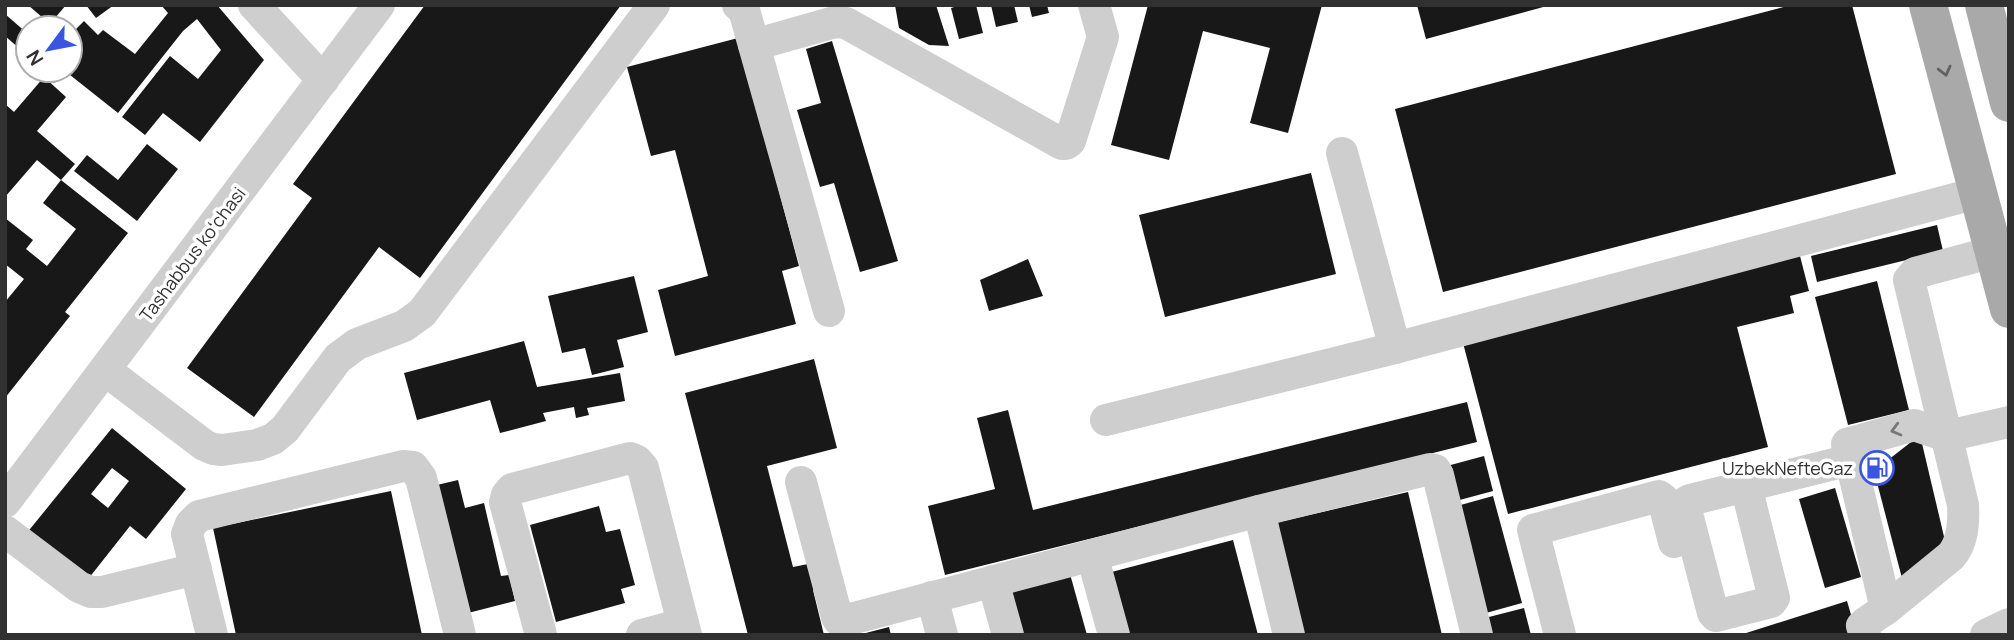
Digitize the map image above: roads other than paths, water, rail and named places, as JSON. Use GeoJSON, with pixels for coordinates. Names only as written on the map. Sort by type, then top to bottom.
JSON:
{"type":"FeatureCollection","features":[{"type":"Feature","properties":{"kind":"main road"},"geometry":{"type":"LineString","coordinates":[[1928,5],[2009,309]]}},
{"type":"Feature","properties":{"kind":"main road"},"geometry":{"type":"LineString","coordinates":[[1984,5],[2006,79]]}},
{"type":"Feature","properties":{"kind":"street"},"geometry":{"type":"LineString","coordinates":[[254,5],[323,80]]}},
{"type":"Feature","properties":{"kind":"street","name":"Tashabbus koʻchasi"},"geometry":{"type":"LineString","coordinates":[[5,502],[379,5]]}},
{"type":"Feature","properties":{"kind":"street"},"geometry":{"type":"LineString","coordinates":[[105,370],[213,449],[257,445],[273,439],[285,429],[338,358],[357,344],[404,326],[422,313],[654,5]]}},
{"type":"Feature","properties":{"kind":"street"},"geometry":{"type":"LineString","coordinates":[[738,5],[744,10],[829,311]]}},
{"type":"Feature","properties":{"kind":"street"},"geometry":{"type":"LineString","coordinates":[[860,5],[883,44]]}},
{"type":"Feature","properties":{"kind":"street"},"geometry":{"type":"LineString","coordinates":[[754,45],[841,22],[1066,144],[1070,141],[1103,37],[1094,5]]}},
{"type":"Feature","properties":{"kind":"street"},"geometry":{"type":"LineString","coordinates":[[1342,153],[1395,348]]}},
{"type":"Feature","properties":{"kind":"street"},"geometry":{"type":"LineString","coordinates":[[1106,420],[1395,348],[1977,193]]}},
{"type":"Feature","properties":{"kind":"street"},"geometry":{"type":"LineString","coordinates":[[1865,635],[1862,626],[1864,623],[1886,609],[1951,556],[1959,545],[1963,525],[1963,505],[1909,280],[1915,272],[1993,252]]}},
{"type":"Feature","properties":{"kind":"street"},"geometry":{"type":"LineString","coordinates":[[1886,609],[1846,446],[1849,442],[1914,425],[1947,436],[2009,422]]}},
{"type":"Feature","properties":{"kind":"street"},"geometry":{"type":"LineString","coordinates":[[541,635],[505,502],[507,495],[512,489],[630,458],[643,468],[684,629],[642,635]]}},
{"type":"Feature","properties":{"kind":"street"},"geometry":{"type":"LineString","coordinates":[[1746,486],[1850,460]]}},
{"type":"Feature","properties":{"kind":"street"},"geometry":{"type":"LineString","coordinates":[[212,635],[187,534],[191,524],[200,516],[403,467],[413,467],[421,478],[460,635]]}},
{"type":"Feature","properties":{"kind":"street"},"geometry":{"type":"LineString","coordinates":[[801,482],[839,620],[1430,469],[1438,475],[1477,635]]}},
{"type":"Feature","properties":{"kind":"street"},"geometry":{"type":"LineString","coordinates":[[1560,635],[1534,530],[1659,496],[1663,499],[1699,635]]}},
{"type":"Feature","properties":{"kind":"street"},"geometry":{"type":"LineString","coordinates":[[1259,511],[1289,635]]}},
{"type":"Feature","properties":{"kind":"street"},"geometry":{"type":"LineString","coordinates":[[5,531],[79,587],[91,592],[103,592],[196,569]]}},
{"type":"Feature","properties":{"kind":"street"},"geometry":{"type":"LineString","coordinates":[[1092,555],[1114,635]]}},
{"type":"Feature","properties":{"kind":"street"},"geometry":{"type":"LineString","coordinates":[[993,581],[1007,635]]}},
{"type":"Feature","properties":{"kind":"street"},"geometry":{"type":"LineString","coordinates":[[932,597],[942,635]]}},
{"type":"Feature","properties":{"kind":"street"},"geometry":{"type":"LineString","coordinates":[[1986,635],[2009,624]]}},
{"type":"Feature","properties":{"kind":"place","name":"UzbekNefteGaz"},"geometry":{"type":"Point","coordinates":[1877,468]}}]}
